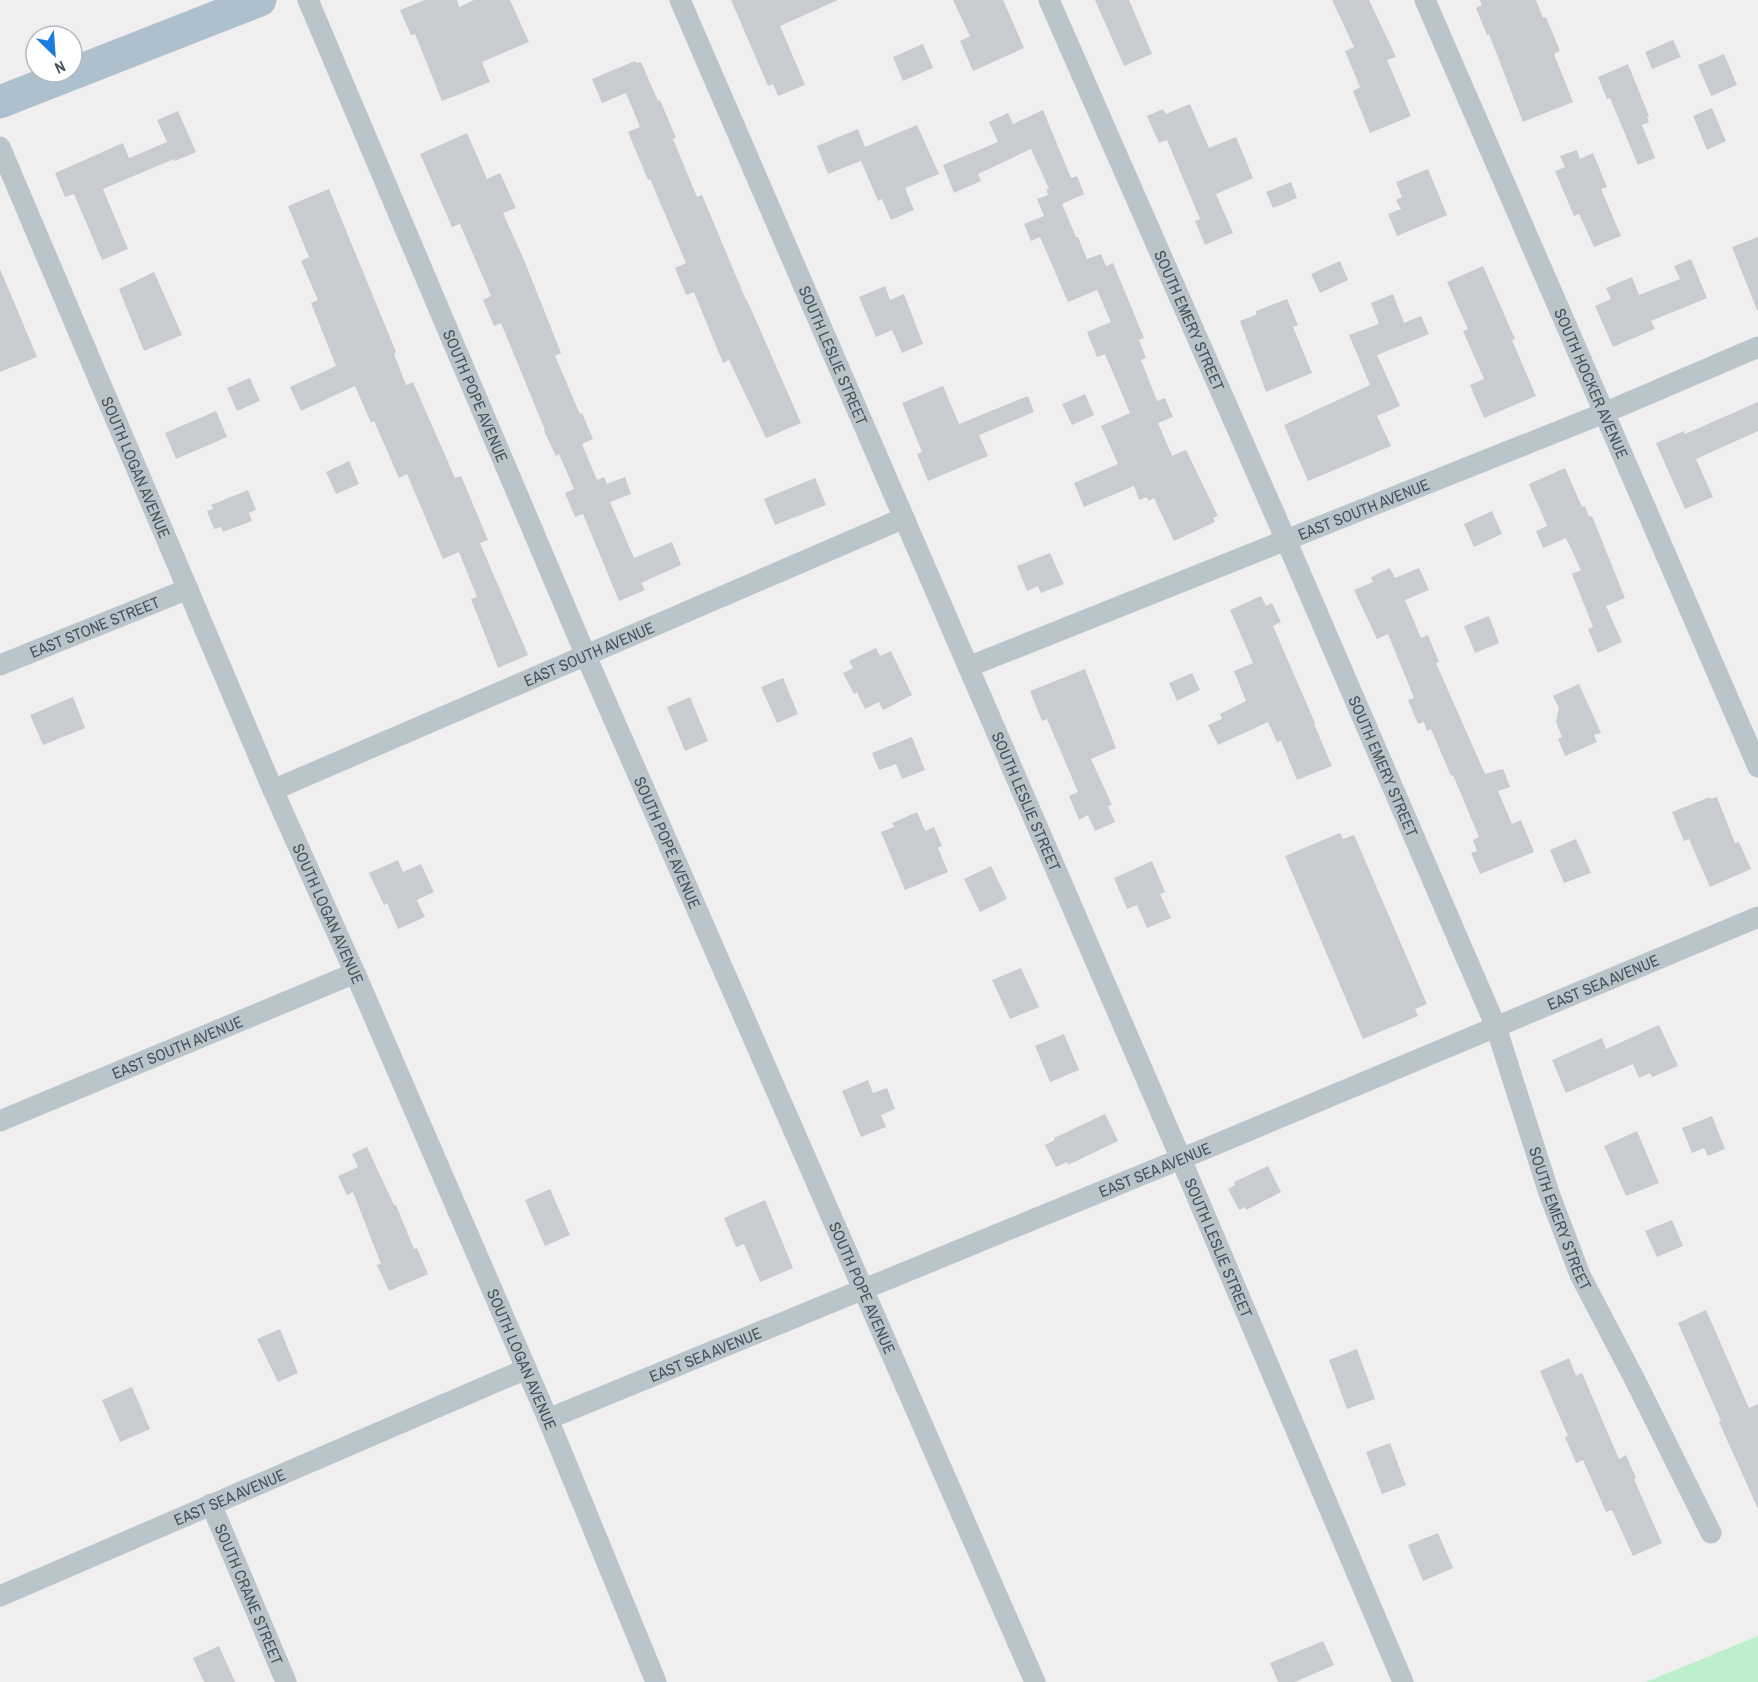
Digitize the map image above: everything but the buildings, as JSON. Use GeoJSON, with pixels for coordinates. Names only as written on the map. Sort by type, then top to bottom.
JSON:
{"type":"FeatureCollection","features":[{"type":"Feature","properties":{"kind":"main road"},"geometry":{"type":"LineString","coordinates":[[0,102],[260,0]]}},
{"type":"Feature","properties":{"kind":"street","name":"SOUTH POPE AVENUE"},"geometry":{"type":"LineString","coordinates":[[308,0],[586,656],[1035,1682]]}},
{"type":"Feature","properties":{"kind":"street","name":"SOUTH LESLIE STREET"},"geometry":{"type":"LineString","coordinates":[[680,0],[1181,1159],[1402,1682]]}},
{"type":"Feature","properties":{"kind":"street","name":"SOUTH EMERY STREET"},"geometry":{"type":"LineString","coordinates":[[1048,0],[1286,540],[1496,1027],[1548,1193],[1580,1275],[1711,1533]]}},
{"type":"Feature","properties":{"kind":"street","name":"SOUTH HOCKER AVENUE"},"geometry":{"type":"LineString","coordinates":[[1425,0],[1758,767]]}},
{"type":"Feature","properties":{"kind":"street","name":"SOUTH LOGAN AVENUE"},"geometry":{"type":"LineString","coordinates":[[0,147],[273,790],[355,972],[548,1419],[656,1682]]}},
{"type":"Feature","properties":{"kind":"street","name":"EAST SOUTH AVENUE"},"geometry":{"type":"LineString","coordinates":[[968,667],[1604,413],[1758,347]]}},
{"type":"Feature","properties":{"kind":"street","name":"EAST SOUTH AVENUE"},"geometry":{"type":"LineString","coordinates":[[273,790],[904,518]]}},
{"type":"Feature","properties":{"kind":"street","name":"EAST STONE STREET"},"geometry":{"type":"LineString","coordinates":[[0,665],[188,589]]}},
{"type":"Feature","properties":{"kind":"street","name":"EAST SEA AVENUE"},"geometry":{"type":"LineString","coordinates":[[548,1419],[1181,1159],[1758,917]]}},
{"type":"Feature","properties":{"kind":"street","name":"EAST SOUTH AVENUE"},"geometry":{"type":"LineString","coordinates":[[0,1121],[355,972]]}},
{"type":"Feature","properties":{"kind":"street","name":"EAST SEA AVENUE"},"geometry":{"type":"LineString","coordinates":[[0,1596],[526,1369]]}},
{"type":"Feature","properties":{"kind":"street","name":"SOUTH CRANE STREET"},"geometry":{"type":"LineString","coordinates":[[211,1504],[286,1682]]}},
{"type":"Feature","properties":{"kind":"green space"},"geometry":{"type":"Polygon","coordinates":[[[1758,1636],[1758,1682],[1646,1682],[1758,1636]]]}}]}
